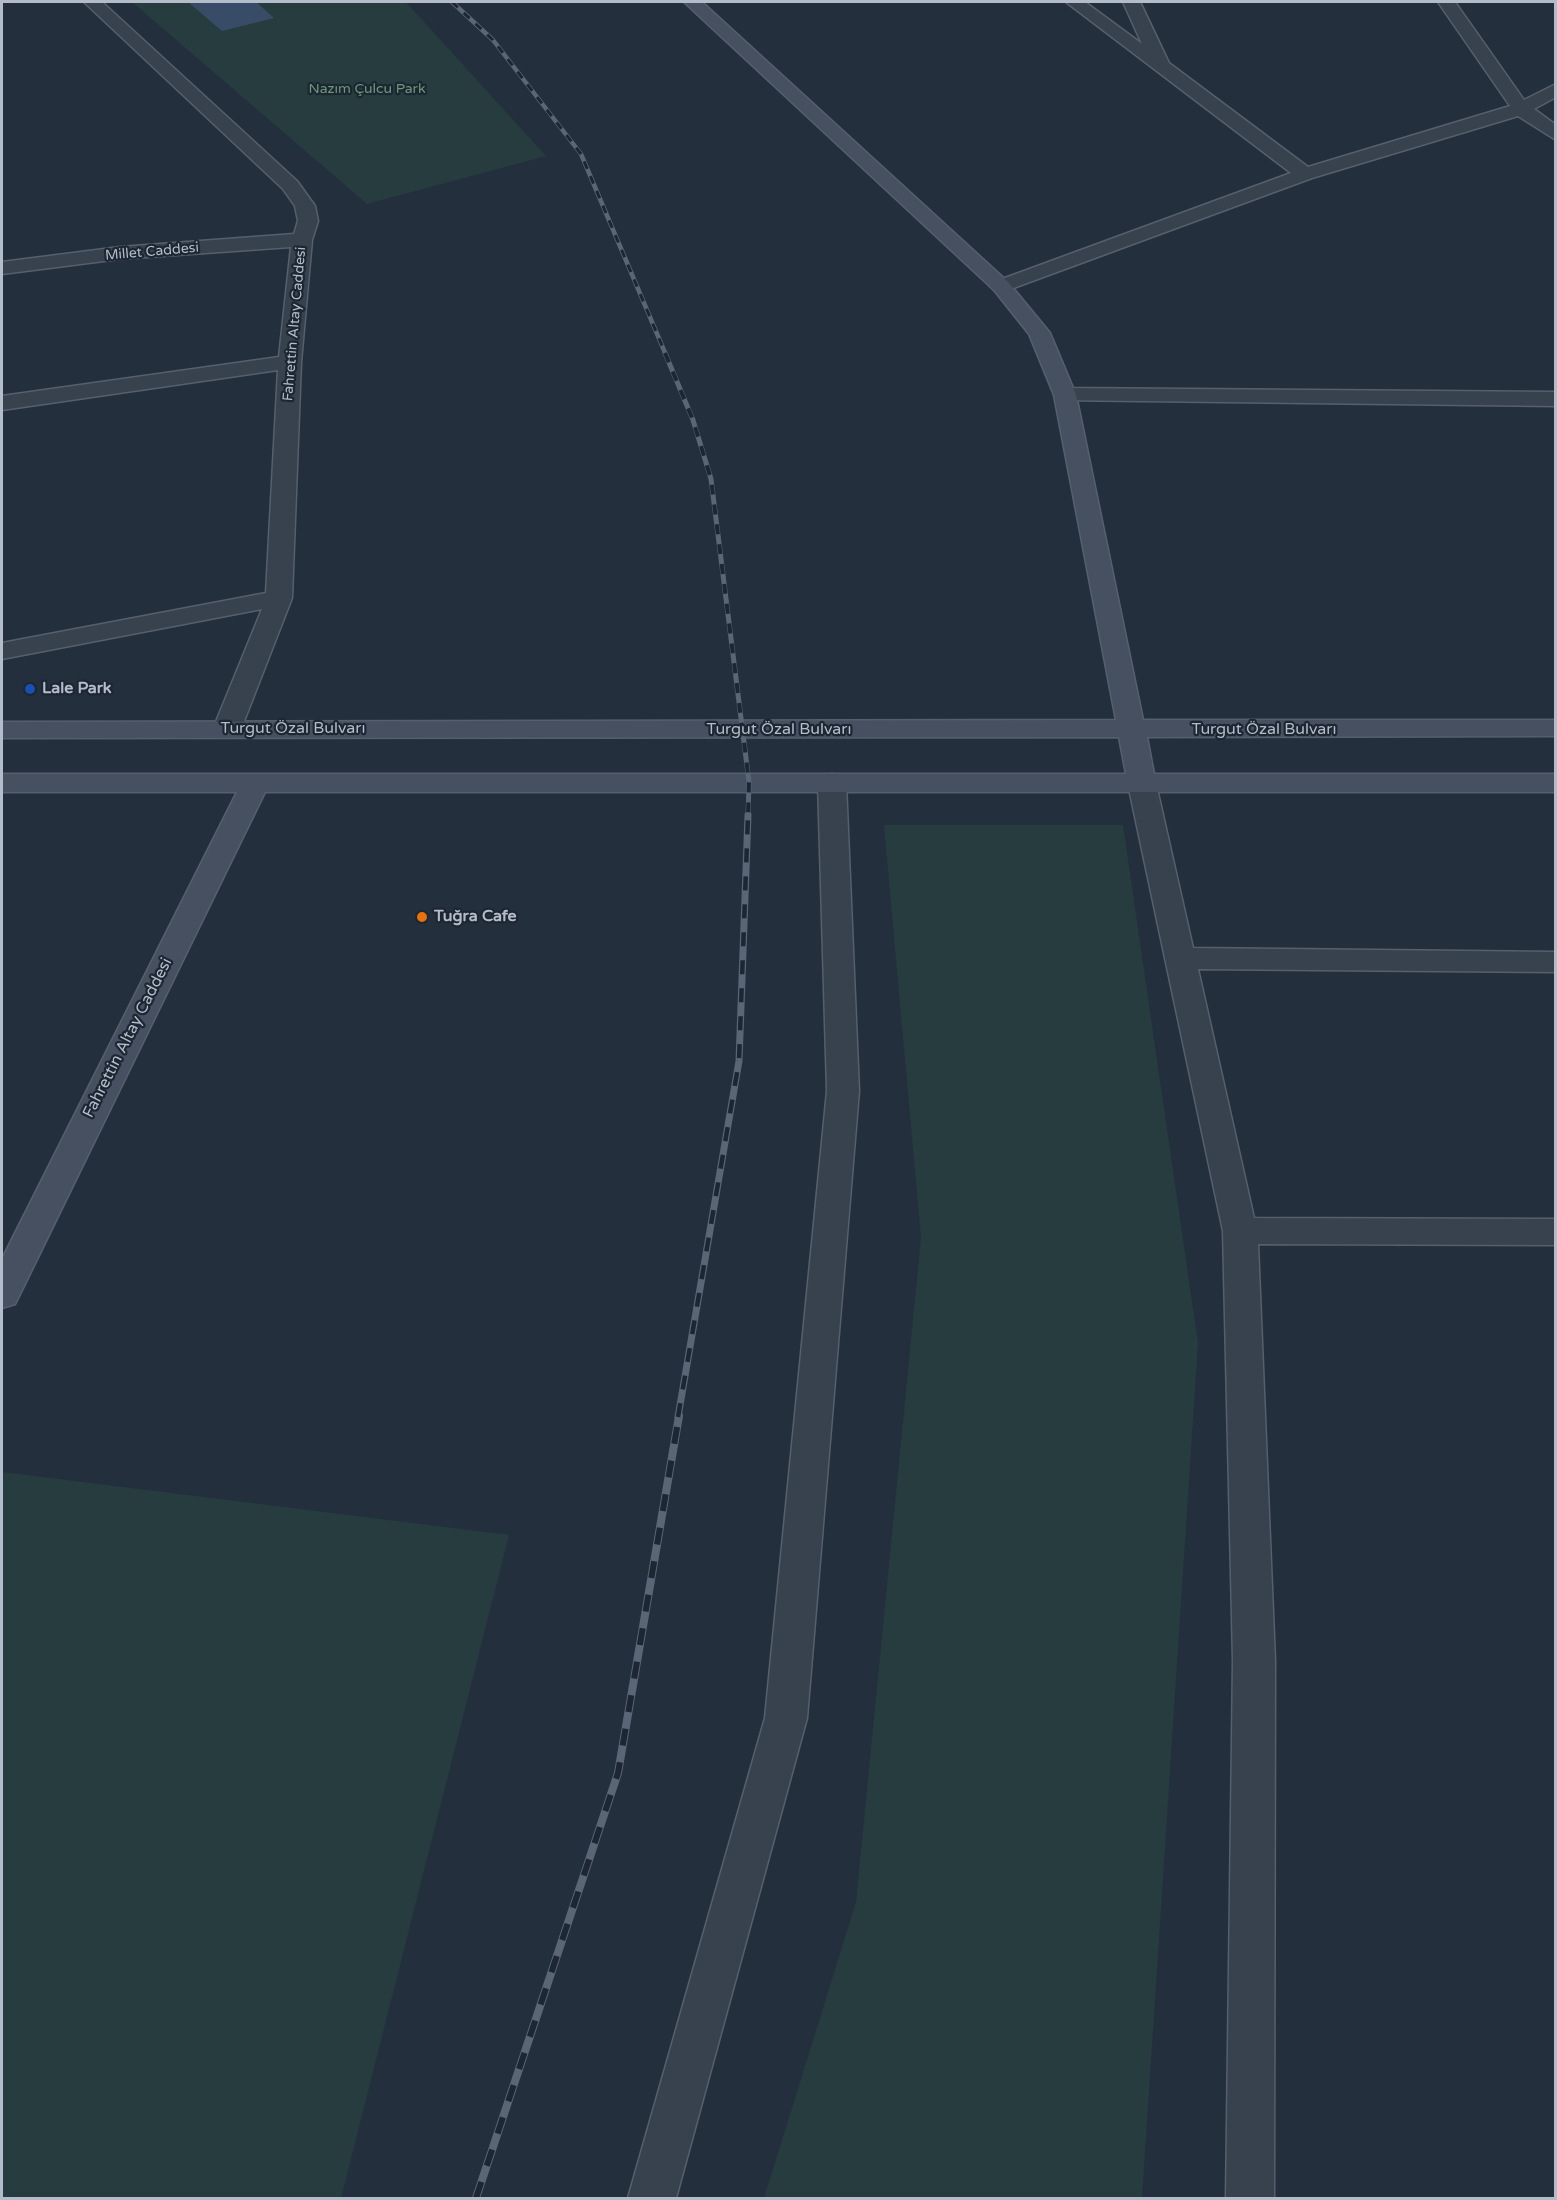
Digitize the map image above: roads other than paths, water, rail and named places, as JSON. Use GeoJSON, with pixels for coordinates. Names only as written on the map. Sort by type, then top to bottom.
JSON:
{"type":"FeatureCollection","features":[{"type":"Feature","properties":{"kind":"main road"},"geometry":{"type":"LineString","coordinates":[[693,2],[1001,286],[1039,333],[1065,394],[1142,784]]}},
{"type":"Feature","properties":{"kind":"main road","name":"Turgut Özal Bulvarı"},"geometry":{"type":"LineString","coordinates":[[2,730],[1556,728]]}},
{"type":"Feature","properties":{"kind":"main road","name":"Fahrettin Altay Caddesi"},"geometry":{"type":"LineString","coordinates":[[6,1275],[256,782]]}},
{"type":"Feature","properties":{"kind":"main road"},"geometry":{"type":"LineString","coordinates":[[2,783],[1556,783]]}},
{"type":"Feature","properties":{"kind":"street","name":"Fahrettin Altay Caddesi"},"geometry":{"type":"LineString","coordinates":[[93,2],[290,185],[305,206],[308,220],[302,240],[290,362],[279,598],[227,729]]}},
{"type":"Feature","properties":{"kind":"street"},"geometry":{"type":"LineString","coordinates":[[1075,2],[1305,174]]}},
{"type":"Feature","properties":{"kind":"street"},"geometry":{"type":"LineString","coordinates":[[1132,2],[1160,64]]}},
{"type":"Feature","properties":{"kind":"street"},"geometry":{"type":"LineString","coordinates":[[1447,2],[1521,109],[1556,134]]}},
{"type":"Feature","properties":{"kind":"street"},"geometry":{"type":"LineString","coordinates":[[1001,286],[1305,174],[1521,109],[1556,89]]}},
{"type":"Feature","properties":{"kind":"street","name":"Millet Caddesi"},"geometry":{"type":"LineString","coordinates":[[2,268],[120,254],[302,240]]}},
{"type":"Feature","properties":{"kind":"street"},"geometry":{"type":"LineString","coordinates":[[2,403],[290,362]]}},
{"type":"Feature","properties":{"kind":"street"},"geometry":{"type":"LineString","coordinates":[[1065,394],[1556,399]]}},
{"type":"Feature","properties":{"kind":"street"},"geometry":{"type":"LineString","coordinates":[[2,651],[279,598]]}},
{"type":"Feature","properties":{"kind":"street"},"geometry":{"type":"LineString","coordinates":[[652,2199],[786,1718],[843,1091],[832,783]]}},
{"type":"Feature","properties":{"kind":"street"},"geometry":{"type":"LineString","coordinates":[[1142,784],[1240,1231],[1254,1660],[1250,2199]]}},
{"type":"Feature","properties":{"kind":"street"},"geometry":{"type":"LineString","coordinates":[[1179,958],[1556,962]]}},
{"type":"Feature","properties":{"kind":"street"},"geometry":{"type":"LineString","coordinates":[[1240,1231],[1556,1232]]}},
{"type":"Feature","properties":{"kind":"water"},"geometry":{"type":"Polygon","coordinates":[[[188,2],[256,2],[274,18],[222,31],[188,2]]]}},
{"type":"Feature","properties":{"kind":"railway"},"geometry":{"type":"LineString","coordinates":[[452,2],[493,40],[581,154],[666,355]]}},
{"type":"Feature","properties":{"kind":"railway"},"geometry":{"type":"LineString","coordinates":[[665,353],[693,420],[711,479],[749,782],[748,816]]}},
{"type":"Feature","properties":{"kind":"railway"},"geometry":{"type":"LineString","coordinates":[[678,1417],[739,1061],[748,815]]}},
{"type":"Feature","properties":{"kind":"railway"},"geometry":{"type":"LineString","coordinates":[[476,2198],[618,1773],[679,1416]]}},
{"type":"Feature","properties":{"kind":"place","name":"Lale Park"},"geometry":{"type":"Point","coordinates":[30,689]}},
{"type":"Feature","properties":{"kind":"place","name":"Tuğra Cafe"},"geometry":{"type":"Point","coordinates":[422,917]}},
{"type":"Feature","properties":{"kind":"park label","name":"Nazım Çulcu Park"},"geometry":{"type":"Point","coordinates":[367,89]}}]}
